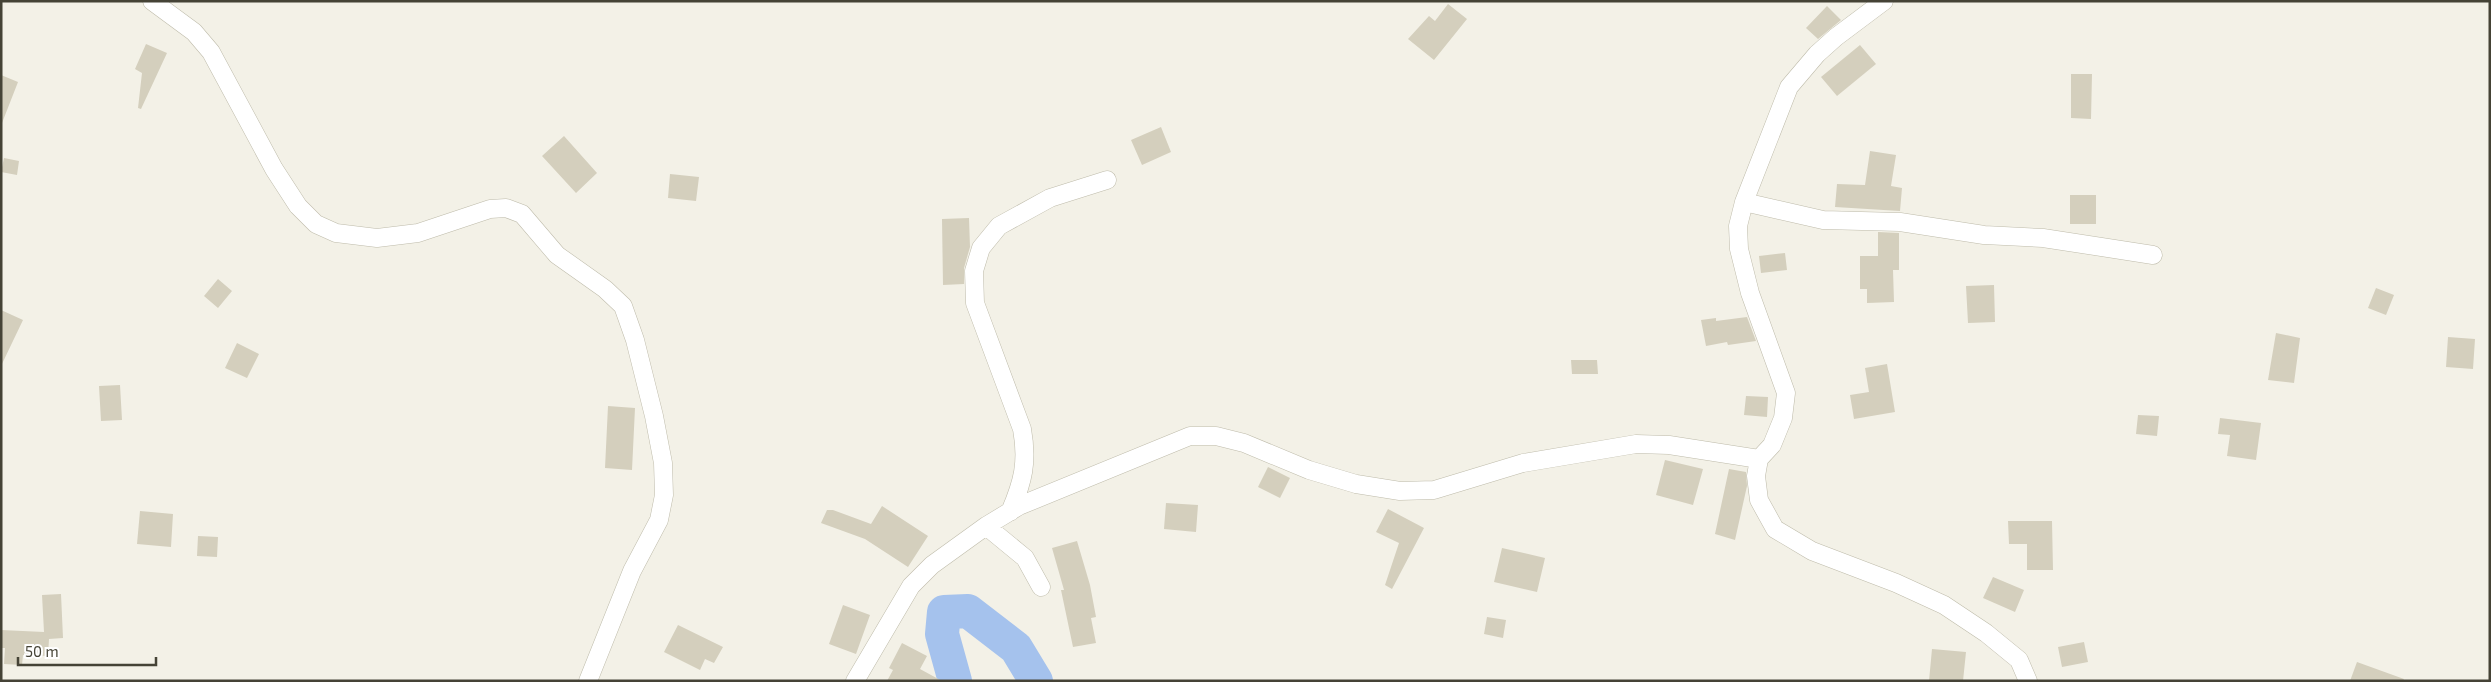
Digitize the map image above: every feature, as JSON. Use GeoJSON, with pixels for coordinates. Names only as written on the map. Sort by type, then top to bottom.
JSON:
{"type":"FeatureCollection","features":[{"type":"Feature","properties":{"kind":"street"},"geometry":{"type":"LineString","coordinates":[[152,1],[194,32],[211,52],[274,170],[298,206],[316,224],[336,233],[377,238],[418,233],[490,210],[506,208],[522,214],[557,255],[623,306],[635,340],[654,416],[663,463],[664,495],[659,520],[632,571],[588,681]]}},
{"type":"Feature","properties":{"kind":"street"},"geometry":{"type":"LineString","coordinates":[[1884,1],[1836,37],[1817,54],[1790,87],[1744,202],[1738,226],[1739,249],[1763,332],[1786,393],[1783,418],[1772,445],[1759,459],[1756,476],[1759,500],[1775,528],[1812,550],[1896,583],[1944,605],[1986,633],[2019,660],[2028,681]]}},
{"type":"Feature","properties":{"kind":"street"},"geometry":{"type":"LineString","coordinates":[[1010,512],[1022,483],[1026,451],[1022,429],[975,303],[974,271],[981,248],[999,226],[1050,198],[1107,180]]}},
{"type":"Feature","properties":{"kind":"street"},"geometry":{"type":"LineString","coordinates":[[1744,202],[1823,220],[1900,222],[1984,235],[2043,238],[2153,255]]}},
{"type":"Feature","properties":{"kind":"street"},"geometry":{"type":"LineString","coordinates":[[855,681],[911,586],[932,565],[986,526],[1027,502],[1190,436],[1216,436],[1244,443],[1309,470],[1356,484],[1400,491],[1434,490],[1523,463],[1636,444],[1669,445],[1759,459]]}},
{"type":"Feature","properties":{"kind":"street"},"geometry":{"type":"LineString","coordinates":[[986,526],[1025,558],[1041,586]]}},
{"type":"Feature","properties":{"kind":"building"},"geometry":{"type":"Polygon","coordinates":[[[1448,4],[1467,19],[1434,60],[1408,39],[1429,16],[1435,21],[1448,4]]]}},
{"type":"Feature","properties":{"kind":"building"},"geometry":{"type":"Polygon","coordinates":[[[1827,6],[1841,20],[1818,39],[1806,28],[1827,6]]]}},
{"type":"Feature","properties":{"kind":"building"},"geometry":{"type":"Polygon","coordinates":[[[146,44],[167,53],[141,109],[138,108],[142,73],[135,69],[146,44]]]}},
{"type":"Feature","properties":{"kind":"building"},"geometry":{"type":"Polygon","coordinates":[[[1860,45],[1876,64],[1837,96],[1821,77],[1860,45]]]}},
{"type":"Feature","properties":{"kind":"building"},"geometry":{"type":"Polygon","coordinates":[[[2071,74],[2092,74],[2091,119],[2071,118],[2071,74]]]}},
{"type":"Feature","properties":{"kind":"building"},"geometry":{"type":"Polygon","coordinates":[[[1,75],[18,82],[2,123],[1,123],[1,75]]]}},
{"type":"Feature","properties":{"kind":"building"},"geometry":{"type":"Polygon","coordinates":[[[1161,127],[1171,152],[1142,165],[1131,140],[1161,127]]]}},
{"type":"Feature","properties":{"kind":"building"},"geometry":{"type":"Polygon","coordinates":[[[564,136],[597,173],[576,193],[542,156],[564,136]]]}},
{"type":"Feature","properties":{"kind":"building"},"geometry":{"type":"Polygon","coordinates":[[[1870,151],[1896,155],[1891,186],[1902,188],[1900,211],[1835,207],[1837,184],[1865,185],[1870,151]]]}},
{"type":"Feature","properties":{"kind":"building"},"geometry":{"type":"Polygon","coordinates":[[[4,158],[19,161],[17,175],[1,172],[4,158]]]}},
{"type":"Feature","properties":{"kind":"building"},"geometry":{"type":"Polygon","coordinates":[[[670,174],[699,177],[696,201],[668,198],[670,174]]]}},
{"type":"Feature","properties":{"kind":"building"},"geometry":{"type":"Polygon","coordinates":[[[2070,195],[2096,195],[2096,224],[2070,224],[2070,195]]]}},
{"type":"Feature","properties":{"kind":"building"},"geometry":{"type":"Polygon","coordinates":[[[969,218],[970,247],[964,268],[964,284],[943,285],[942,219],[969,218]]]}},
{"type":"Feature","properties":{"kind":"building"},"geometry":{"type":"Polygon","coordinates":[[[1878,232],[1899,233],[1899,270],[1893,270],[1894,302],[1867,303],[1867,289],[1860,289],[1860,256],[1878,256],[1878,232]]]}},
{"type":"Feature","properties":{"kind":"building"},"geometry":{"type":"Polygon","coordinates":[[[1785,253],[1787,270],[1761,273],[1759,256],[1785,253]]]}},
{"type":"Feature","properties":{"kind":"building"},"geometry":{"type":"Polygon","coordinates":[[[218,279],[232,291],[218,308],[204,296],[218,279]]]}},
{"type":"Feature","properties":{"kind":"building"},"geometry":{"type":"Polygon","coordinates":[[[1994,285],[1995,322],[1968,323],[1966,286],[1994,285]]]}},
{"type":"Feature","properties":{"kind":"building"},"geometry":{"type":"Polygon","coordinates":[[[2376,288],[2394,295],[2386,315],[2368,308],[2376,288]]]}},
{"type":"Feature","properties":{"kind":"building"},"geometry":{"type":"Polygon","coordinates":[[[1,310],[23,320],[1,366],[1,310]]]}},
{"type":"Feature","properties":{"kind":"building"},"geometry":{"type":"Polygon","coordinates":[[[1747,317],[1756,341],[1728,345],[1727,342],[1706,346],[1701,320],[1716,318],[1716,321],[1747,317]]]}},
{"type":"Feature","properties":{"kind":"building"},"geometry":{"type":"Polygon","coordinates":[[[2276,333],[2300,338],[2294,383],[2268,380],[2276,333]]]}},
{"type":"Feature","properties":{"kind":"building"},"geometry":{"type":"Polygon","coordinates":[[[2448,337],[2475,339],[2473,369],[2446,367],[2448,337]]]}},
{"type":"Feature","properties":{"kind":"building"},"geometry":{"type":"Polygon","coordinates":[[[237,343],[259,354],[247,378],[225,368],[237,343]]]}},
{"type":"Feature","properties":{"kind":"building"},"geometry":{"type":"Polygon","coordinates":[[[1571,360],[1597,360],[1598,374],[1572,374],[1571,360]]]}},
{"type":"Feature","properties":{"kind":"building"},"geometry":{"type":"Polygon","coordinates":[[[1887,364],[1895,412],[1854,419],[1850,395],[1869,392],[1865,368],[1887,364]]]}},
{"type":"Feature","properties":{"kind":"building"},"geometry":{"type":"Polygon","coordinates":[[[120,385],[122,420],[101,421],[99,386],[120,385]]]}},
{"type":"Feature","properties":{"kind":"building"},"geometry":{"type":"Polygon","coordinates":[[[1746,396],[1768,397],[1767,417],[1744,415],[1746,396]]]}},
{"type":"Feature","properties":{"kind":"building"},"geometry":{"type":"Polygon","coordinates":[[[608,406],[635,408],[632,470],[605,468],[608,406]]]}},
{"type":"Feature","properties":{"kind":"building"},"geometry":{"type":"Polygon","coordinates":[[[2138,415],[2159,416],[2157,436],[2136,434],[2138,415]]]}},
{"type":"Feature","properties":{"kind":"building"},"geometry":{"type":"Polygon","coordinates":[[[2220,418],[2261,423],[2256,460],[2227,456],[2230,435],[2218,434],[2220,418]]]}},
{"type":"Feature","properties":{"kind":"building"},"geometry":{"type":"Polygon","coordinates":[[[1665,460],[1703,469],[1693,505],[1656,495],[1665,460]]]}},
{"type":"Feature","properties":{"kind":"building"},"geometry":{"type":"Polygon","coordinates":[[[1268,467],[1290,478],[1280,498],[1258,487],[1268,467]]]}},
{"type":"Feature","properties":{"kind":"building"},"geometry":{"type":"Polygon","coordinates":[[[1729,469],[1746,472],[1747,486],[1735,540],[1715,534],[1729,469]]]}},
{"type":"Feature","properties":{"kind":"building"},"geometry":{"type":"Polygon","coordinates":[[[1166,503],[1198,505],[1196,532],[1164,529],[1166,503]]]}},
{"type":"Feature","properties":{"kind":"building"},"geometry":{"type":"Polygon","coordinates":[[[882,506],[928,536],[908,567],[865,539],[821,523],[827,510],[833,510],[871,524],[882,506]]]}},
{"type":"Feature","properties":{"kind":"building"},"geometry":{"type":"Polygon","coordinates":[[[1388,509],[1424,528],[1392,589],[1385,585],[1399,543],[1376,532],[1388,509]]]}},
{"type":"Feature","properties":{"kind":"building"},"geometry":{"type":"Polygon","coordinates":[[[140,511],[173,514],[171,547],[137,544],[140,511]]]}},
{"type":"Feature","properties":{"kind":"building"},"geometry":{"type":"Polygon","coordinates":[[[2008,521],[2052,521],[2053,570],[2027,570],[2027,544],[2009,544],[2008,521]]]}},
{"type":"Feature","properties":{"kind":"building"},"geometry":{"type":"Polygon","coordinates":[[[198,536],[218,537],[217,557],[197,556],[198,536]]]}},
{"type":"Feature","properties":{"kind":"building"},"geometry":{"type":"Polygon","coordinates":[[[1077,541],[1090,585],[1096,617],[1091,618],[1096,643],[1073,647],[1061,590],[1064,590],[1052,548],[1077,541]]]}},
{"type":"Feature","properties":{"kind":"building"},"geometry":{"type":"Polygon","coordinates":[[[1502,548],[1545,558],[1537,592],[1494,582],[1502,548]]]}},
{"type":"Feature","properties":{"kind":"building"},"geometry":{"type":"Polygon","coordinates":[[[1993,577],[2024,590],[2015,612],[1983,598],[1993,577]]]}},
{"type":"Feature","properties":{"kind":"building"},"geometry":{"type":"Polygon","coordinates":[[[61,594],[63,638],[49,639],[48,656],[23,655],[22,665],[4,664],[5,648],[1,648],[1,630],[44,632],[42,595],[61,594]]]}},
{"type":"Feature","properties":{"kind":"building"},"geometry":{"type":"Polygon","coordinates":[[[843,605],[870,615],[856,654],[829,644],[843,605]]]}},
{"type":"Feature","properties":{"kind":"building"},"geometry":{"type":"Polygon","coordinates":[[[1487,617],[1506,620],[1503,638],[1484,634],[1487,617]]]}},
{"type":"Feature","properties":{"kind":"building"},"geometry":{"type":"Polygon","coordinates":[[[678,625],[723,647],[714,663],[705,659],[700,670],[664,652],[678,625]]]}},
{"type":"Feature","properties":{"kind":"building"},"geometry":{"type":"Polygon","coordinates":[[[2084,642],[2088,662],[2062,667],[2058,647],[2084,642]]]}},
{"type":"Feature","properties":{"kind":"building"},"geometry":{"type":"Polygon","coordinates":[[[902,643],[927,656],[920,669],[942,681],[887,681],[893,670],[889,668],[902,643]]]}},
{"type":"Feature","properties":{"kind":"building"},"geometry":{"type":"Polygon","coordinates":[[[1932,649],[1966,652],[1963,681],[1929,681],[1932,649]]]}},
{"type":"Feature","properties":{"kind":"building"},"geometry":{"type":"Polygon","coordinates":[[[2357,662],[2404,679],[2403,681],[2350,681],[2357,662]]]}},
{"type":"Feature","properties":{"kind":"waterway"},"geometry":{"type":"LineString","coordinates":[[955,681],[942,634],[944,612],[968,611],[1016,648],[1036,681]]}}]}
